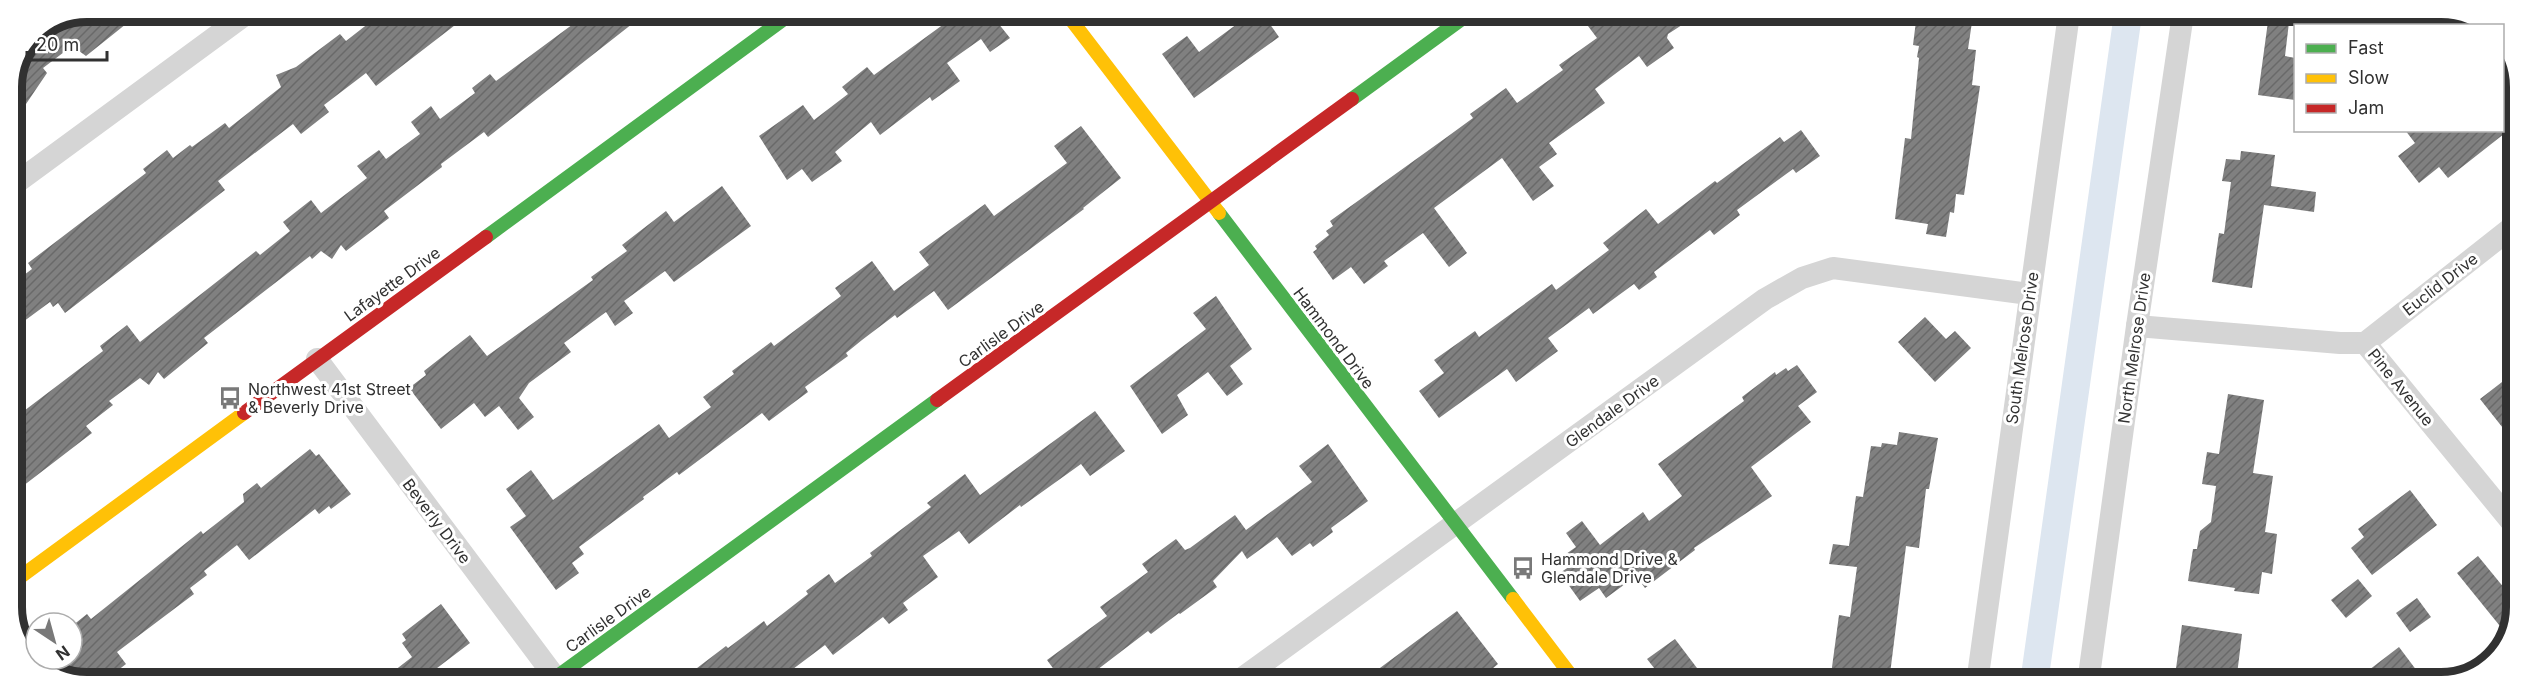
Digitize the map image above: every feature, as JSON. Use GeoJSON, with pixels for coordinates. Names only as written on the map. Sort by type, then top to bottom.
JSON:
{"type":"FeatureCollection","features":[{"type":"Feature","properties":{"kind":"street"},"geometry":{"type":"LineString","coordinates":[[22,179],[235,22]]}},
{"type":"Feature","properties":{"kind":"street","name":"Lafayette Drive"},"geometry":{"type":"LineString","coordinates":[[23,575],[780,22]]}},
{"type":"Feature","properties":{"kind":"street","name":"Hammond Drive"},"geometry":{"type":"LineString","coordinates":[[1073,22],[1568,672]]}},
{"type":"Feature","properties":{"kind":"street","name":"Carlisle Drive"},"geometry":{"type":"LineString","coordinates":[[566,672],[1459,22]]}},
{"type":"Feature","properties":{"kind":"street","name":"South Melrose Drive"},"geometry":{"type":"LineString","coordinates":[[1978,672],[2068,22]]}},
{"type":"Feature","properties":{"kind":"street","name":"North Melrose Drive"},"geometry":{"type":"LineString","coordinates":[[2090,672],[2182,22]]}},
{"type":"Feature","properties":{"kind":"street","name":"Euclid Drive"},"geometry":{"type":"LineString","coordinates":[[2365,343],[2505,233]]}},
{"type":"Feature","properties":{"kind":"street","name":"Glendale Drive"},"geometry":{"type":"LineString","coordinates":[[1251,672],[1765,299],[1802,278],[1833,268],[2029,294]]}},
{"type":"Feature","properties":{"kind":"street","name":"Pine Avenue"},"geometry":{"type":"LineString","coordinates":[[2137,326],[2340,343],[2365,343],[2506,515]]}},
{"type":"Feature","properties":{"kind":"street","name":"Beverly Drive"},"geometry":{"type":"LineString","coordinates":[[317,359],[549,672]]}},
{"type":"Feature","properties":{"kind":"building"},"geometry":{"type":"Polygon","coordinates":[[[88,22],[128,22],[86,56],[72,46],[43,68],[47,73],[26,104],[22,99],[22,88],[27,63],[33,51],[51,33],[63,27],[88,22]]]}},
{"type":"Feature","properties":{"kind":"building"},"geometry":{"type":"Polygon","coordinates":[[[370,22],[459,22],[376,86],[366,73],[324,105],[329,112],[301,134],[293,124],[218,181],[225,190],[65,313],[58,303],[53,307],[50,302],[22,322],[22,276],[32,269],[28,263],[146,173],[143,169],[167,150],[173,158],[225,123],[229,128],[281,87],[276,75],[296,67],[340,34],[346,41],[370,22]]]}},
{"type":"Feature","properties":{"kind":"building"},"geometry":{"type":"Polygon","coordinates":[[[576,22],[635,22],[488,137],[484,132],[441,164],[442,167],[384,211],[389,218],[346,251],[341,245],[332,259],[321,251],[312,259],[310,256],[204,338],[208,343],[164,379],[158,372],[149,385],[140,378],[109,401],[113,405],[86,426],[92,433],[23,486],[23,412],[103,351],[100,346],[127,325],[140,342],[256,251],[260,255],[290,231],[283,222],[311,200],[321,213],[367,178],[357,166],[379,150],[386,159],[420,134],[411,122],[431,106],[440,119],[475,93],[472,88],[490,74],[496,81],[576,22]]]}},
{"type":"Feature","properties":{"kind":"building"},"geometry":{"type":"Polygon","coordinates":[[[947,22],[997,22],[1010,38],[990,52],[981,39],[947,63],[960,81],[932,101],[930,97],[880,135],[871,122],[835,152],[842,161],[812,182],[802,169],[787,180],[759,136],[803,105],[814,120],[848,94],[842,87],[867,67],[874,75],[947,22]]]}},
{"type":"Feature","properties":{"kind":"building"},"geometry":{"type":"Polygon","coordinates":[[[1240,22],[1268,22],[1279,37],[1194,98],[1162,54],[1187,36],[1199,52],[1240,22]]]}},
{"type":"Feature","properties":{"kind":"building"},"geometry":{"type":"Polygon","coordinates":[[[1594,22],[1687,22],[1668,34],[1667,38],[1674,48],[1647,67],[1639,56],[1595,89],[1605,103],[1549,143],[1557,154],[1539,167],[1554,186],[1533,201],[1502,158],[1434,208],[1467,253],[1449,267],[1423,233],[1384,261],[1388,266],[1364,284],[1351,267],[1333,280],[1313,252],[1317,249],[1315,246],[1329,235],[1326,231],[1333,226],[1330,221],[1473,118],[1470,114],[1506,88],[1517,103],[1563,70],[1559,65],[1597,38],[1588,26],[1594,22]]]}},
{"type":"Feature","properties":{"kind":"building"},"geometry":{"type":"Polygon","coordinates":[[[1916,22],[1972,22],[1968,49],[1976,50],[1972,85],[1980,86],[1964,195],[1956,194],[1954,213],[1950,212],[1946,237],[1926,234],[1928,224],[1895,219],[1905,138],[1911,139],[1919,58],[1917,57],[1919,46],[1913,45],[1916,22]]]}},
{"type":"Feature","properties":{"kind":"building"},"geometry":{"type":"Polygon","coordinates":[[[2268,22],[2289,22],[2285,56],[2294,58],[2294,100],[2258,95],[2268,22]]]}},
{"type":"Feature","properties":{"kind":"building"},"geometry":{"type":"Polygon","coordinates":[[[1081,126],[1121,178],[1084,209],[948,310],[934,291],[897,318],[895,315],[862,340],[846,353],[848,356],[805,387],[808,392],[769,421],[762,413],[679,475],[677,472],[579,547],[584,554],[572,563],[579,573],[556,590],[510,527],[526,516],[506,489],[531,470],[553,500],[659,424],[669,438],[711,407],[703,397],[734,374],[732,371],[771,342],[774,346],[841,296],[835,288],[872,261],[894,291],[929,265],[919,252],[985,204],[994,216],[1067,163],[1054,146],[1081,126]]]}},
{"type":"Feature","properties":{"kind":"building"},"geometry":{"type":"Polygon","coordinates":[[[1801,130],[1820,156],[1796,173],[1793,169],[1737,210],[1740,215],[1714,235],[1710,230],[1654,272],[1657,277],[1639,290],[1634,284],[1593,314],[1589,308],[1548,338],[1558,351],[1516,382],[1507,369],[1439,418],[1419,391],[1444,373],[1434,360],[1475,331],[1479,337],[1552,284],[1556,290],[1609,250],[1603,243],[1646,209],[1658,224],[1715,181],[1717,183],[1780,137],[1784,142],[1801,130]]]}},
{"type":"Feature","properties":{"kind":"building"},"geometry":{"type":"Polygon","coordinates":[[[2505,130],[2505,133],[2448,178],[2439,167],[2419,183],[2398,156],[2415,143],[2407,132],[2504,132],[2505,130]]]}},
{"type":"Feature","properties":{"kind":"building"},"geometry":{"type":"Polygon","coordinates":[[[2241,151],[2275,155],[2271,186],[2316,192],[2314,212],[2264,205],[2252,288],[2212,282],[2219,233],[2224,234],[2231,182],[2222,181],[2226,159],[2240,160],[2241,151]]]}},
{"type":"Feature","properties":{"kind":"building"},"geometry":{"type":"Polygon","coordinates":[[[722,186],[751,226],[674,282],[665,271],[624,301],[633,313],[615,326],[606,312],[564,343],[571,352],[529,383],[519,398],[534,417],[518,430],[499,406],[485,417],[474,403],[441,429],[409,388],[426,375],[424,371],[470,335],[487,356],[593,280],[591,277],[627,251],[622,245],[666,211],[674,222],[722,186]]]}},
{"type":"Feature","properties":{"kind":"building"},"geometry":{"type":"Polygon","coordinates":[[[1216,296],[1252,349],[1230,366],[1243,384],[1227,396],[1208,372],[1177,395],[1188,415],[1162,434],[1130,386],[1206,329],[1193,313],[1216,296]]]}},
{"type":"Feature","properties":{"kind":"building"},"geometry":{"type":"Polygon","coordinates":[[[1925,317],[1946,339],[1955,331],[1971,348],[1935,382],[1898,342],[1925,317]]]}},
{"type":"Feature","properties":{"kind":"building"},"geometry":{"type":"Polygon","coordinates":[[[1797,365],[1817,392],[1798,406],[1811,422],[1751,467],[1772,496],[1694,548],[1695,550],[1645,588],[1636,576],[1606,598],[1599,588],[1580,601],[1560,573],[1573,564],[1566,554],[1576,547],[1566,533],[1582,521],[1600,545],[1643,512],[1649,521],[1682,496],[1658,464],[1744,401],[1742,397],[1775,372],[1776,375],[1786,368],[1788,371],[1797,365]]]}},
{"type":"Feature","properties":{"kind":"building"},"geometry":{"type":"Polygon","coordinates":[[[2506,379],[2506,431],[2480,399],[2506,379]]]}},
{"type":"Feature","properties":{"kind":"building"},"geometry":{"type":"Polygon","coordinates":[[[2228,394],[2264,400],[2253,473],[2273,476],[2265,532],[2277,534],[2272,574],[2262,572],[2259,594],[2188,581],[2193,549],[2197,549],[2200,531],[2211,522],[2216,486],[2202,484],[2207,452],[2219,454],[2228,394]]]}},
{"type":"Feature","properties":{"kind":"building"},"geometry":{"type":"Polygon","coordinates":[[[1095,411],[1125,451],[1090,476],[1081,464],[1021,507],[1020,505],[969,544],[959,531],[923,556],[938,577],[903,603],[908,610],[889,624],[883,617],[833,655],[825,645],[789,672],[692,672],[764,621],[767,626],[808,594],[806,591],[829,574],[835,583],[931,507],[927,503],[965,474],[980,495],[1095,411]]]}},
{"type":"Feature","properties":{"kind":"building"},"geometry":{"type":"Polygon","coordinates":[[[1899,432],[1938,438],[1929,489],[1926,489],[1919,548],[1906,546],[1890,672],[1831,672],[1839,615],[1850,617],[1857,567],[1829,564],[1833,544],[1849,546],[1856,496],[1863,497],[1871,446],[1881,447],[1882,443],[1897,445],[1899,432]]]}},
{"type":"Feature","properties":{"kind":"building"},"geometry":{"type":"Polygon","coordinates":[[[1328,444],[1368,501],[1331,528],[1333,532],[1313,547],[1310,543],[1292,556],[1277,537],[1247,559],[1242,551],[1213,581],[1217,587],[1151,634],[1148,631],[1094,672],[1090,670],[1088,672],[1056,672],[1047,660],[1107,616],[1100,607],[1148,572],[1142,564],[1176,539],[1185,550],[1190,548],[1235,515],[1246,530],[1312,482],[1299,466],[1328,444]]]}},
{"type":"Feature","properties":{"kind":"building"},"geometry":{"type":"Polygon","coordinates":[[[310,449],[316,456],[319,454],[351,494],[331,509],[329,506],[319,514],[315,509],[249,560],[237,545],[204,571],[207,575],[190,588],[194,594],[117,652],[126,664],[116,672],[75,671],[84,671],[84,616],[87,614],[91,619],[201,531],[203,534],[244,502],[243,494],[257,483],[261,488],[310,449]]]}},
{"type":"Feature","properties":{"kind":"building"},"geometry":{"type":"Polygon","coordinates":[[[2410,490],[2437,525],[2372,575],[2351,548],[2364,537],[2358,529],[2410,490]]]}},
{"type":"Feature","properties":{"kind":"building"},"geometry":{"type":"Polygon","coordinates":[[[2478,556],[2506,590],[2506,608],[2502,628],[2457,573],[2478,556]]]}},
{"type":"Feature","properties":{"kind":"building"},"geometry":{"type":"Polygon","coordinates":[[[2358,579],[2372,596],[2346,618],[2331,600],[2358,579]]]}},
{"type":"Feature","properties":{"kind":"building"},"geometry":{"type":"Polygon","coordinates":[[[2417,598],[2431,617],[2410,632],[2396,613],[2417,598]]]}},
{"type":"Feature","properties":{"kind":"building"},"geometry":{"type":"Polygon","coordinates":[[[441,604],[470,643],[432,672],[393,672],[412,657],[402,643],[406,640],[402,634],[441,604]]]}},
{"type":"Feature","properties":{"kind":"building"},"geometry":{"type":"Polygon","coordinates":[[[1457,611],[1498,664],[1488,672],[1375,672],[1457,611]]]}},
{"type":"Feature","properties":{"kind":"building"},"geometry":{"type":"Polygon","coordinates":[[[2182,625],[2242,634],[2237,672],[2176,672],[2182,625]]]}},
{"type":"Feature","properties":{"kind":"building"},"geometry":{"type":"Polygon","coordinates":[[[1675,639],[1700,672],[1657,672],[1647,659],[1675,639]]]}},
{"type":"Feature","properties":{"kind":"building"},"geometry":{"type":"Polygon","coordinates":[[[2399,647],[2418,672],[2366,672],[2399,647]]]}},
{"type":"Feature","properties":{"kind":"waterway"},"geometry":{"type":"LineString","coordinates":[[2036,672],[2127,22]]}},
{"type":"Feature","properties":{"kind":"traffic: fast"},"geometry":{"type":"LineString","coordinates":[[486,237],[780,22]]}},
{"type":"Feature","properties":{"kind":"traffic: fast"},"geometry":{"type":"LineString","coordinates":[[1352,99],[1458,22]]}},
{"type":"Feature","properties":{"kind":"traffic: fast"},"geometry":{"type":"LineString","coordinates":[[1219,213],[1513,599]]}},
{"type":"Feature","properties":{"kind":"traffic: fast"},"geometry":{"type":"LineString","coordinates":[[563,672],[937,400]]}},
{"type":"Feature","properties":{"kind":"traffic: slow"},"geometry":{"type":"LineString","coordinates":[[1073,22],[1219,213]]}},
{"type":"Feature","properties":{"kind":"traffic: slow"},"geometry":{"type":"LineString","coordinates":[[23,575],[244,413]]}},
{"type":"Feature","properties":{"kind":"traffic: slow"},"geometry":{"type":"LineString","coordinates":[[1513,599],[1568,672]]}},
{"type":"Feature","properties":{"kind":"traffic: jam"},"geometry":{"type":"LineString","coordinates":[[937,400],[1352,99]]}},
{"type":"Feature","properties":{"kind":"traffic: jam"},"geometry":{"type":"LineString","coordinates":[[244,413],[486,237]]}},
{"type":"Feature","properties":{"kind":"place","name":"Northwest 41st Street & Beverly Drive"},"geometry":{"type":"Point","coordinates":[230,398]}},
{"type":"Feature","properties":{"kind":"place","name":"Hammond Drive & Glendale Drive"},"geometry":{"type":"Point","coordinates":[1523,568]}}]}
